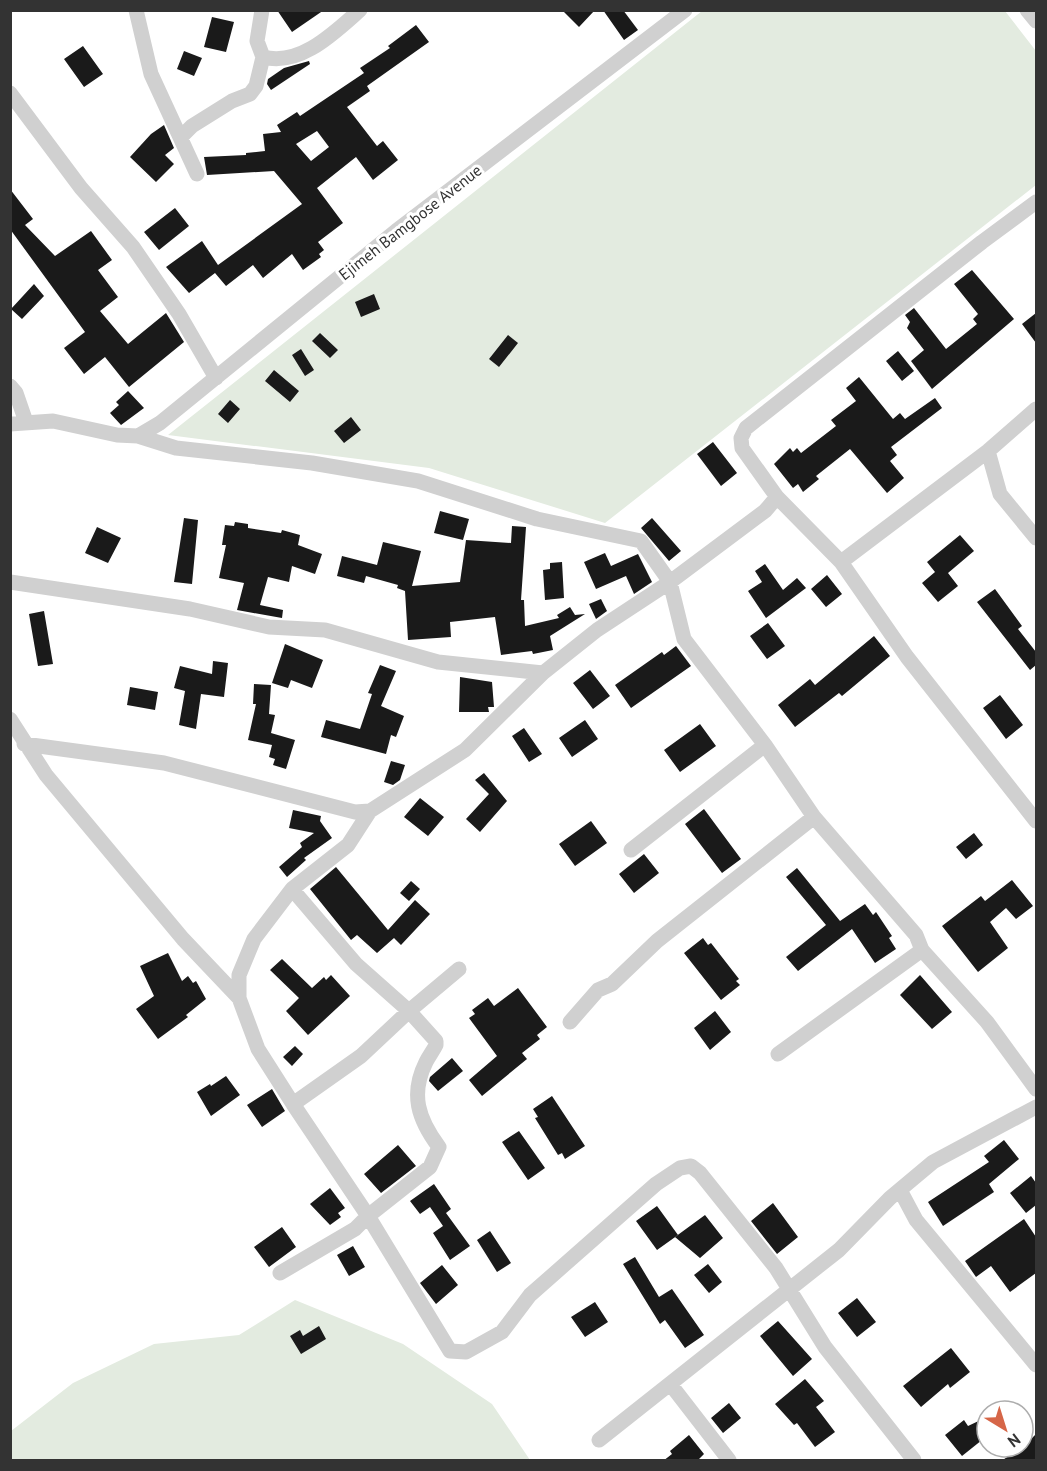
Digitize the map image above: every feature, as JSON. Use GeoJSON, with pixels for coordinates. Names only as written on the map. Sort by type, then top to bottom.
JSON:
{"type":"FeatureCollection","features":[{"type":"Feature","properties":{"kind":"street"},"geometry":{"type":"LineString","coordinates":[[136,10],[151,74],[182,137],[197,174]]}},
{"type":"Feature","properties":{"kind":"street"},"geometry":{"type":"LineString","coordinates":[[182,137],[192,126],[232,101],[250,94],[256,86],[263,57],[257,41],[262,10]]}},
{"type":"Feature","properties":{"kind":"street"},"geometry":{"type":"LineString","coordinates":[[263,57],[277,61],[305,50],[329,38],[360,10]]}},
{"type":"Feature","properties":{"kind":"street","name":"Ejimeh Bamgbose Avenue"},"geometry":{"type":"LineString","coordinates":[[138,436],[160,423],[396,231],[685,10]]}},
{"type":"Feature","properties":{"kind":"street"},"geometry":{"type":"LineString","coordinates":[[1028,10],[1036,21]]}},
{"type":"Feature","properties":{"kind":"street"},"geometry":{"type":"LineString","coordinates":[[10,93],[81,188],[134,247],[180,314],[216,378]]}},
{"type":"Feature","properties":{"kind":"street"},"geometry":{"type":"LineString","coordinates":[[1036,202],[746,428],[741,438],[742,447],[777,497],[841,562],[907,657],[1036,821]]}},
{"type":"Feature","properties":{"kind":"street"},"geometry":{"type":"LineString","coordinates":[[10,386],[16,393],[18,423],[54,421],[117,435],[138,436],[176,448],[312,463],[418,481],[537,519],[632,537],[641,541],[670,582],[684,639],[765,745],[814,816],[916,935],[922,950],[987,1022],[1036,1089]]}},
{"type":"Feature","properties":{"kind":"street"},"geometry":{"type":"LineString","coordinates":[[841,562],[988,451],[1036,409]]}},
{"type":"Feature","properties":{"kind":"street"},"geometry":{"type":"LineString","coordinates":[[988,451],[1000,494],[1036,538]]}},
{"type":"Feature","properties":{"kind":"street"},"geometry":{"type":"LineString","coordinates":[[777,497],[750,523],[670,582],[597,630],[543,673],[465,750],[370,811],[348,845],[292,889],[254,939],[239,975],[239,998],[258,1049],[368,1216],[450,1351],[465,1352],[502,1332],[530,1295],[656,1184],[680,1168],[691,1166],[700,1173],[777,1268],[838,1364],[914,1461]]}},
{"type":"Feature","properties":{"kind":"street"},"geometry":{"type":"LineString","coordinates":[[10,582],[189,609],[268,627],[326,630],[438,662],[543,673]]}},
{"type":"Feature","properties":{"kind":"street"},"geometry":{"type":"LineString","coordinates":[[10,719],[46,775],[183,939],[239,998]]}},
{"type":"Feature","properties":{"kind":"street"},"geometry":{"type":"LineString","coordinates":[[24,744],[164,763],[355,812],[370,811]]}},
{"type":"Feature","properties":{"kind":"street"},"geometry":{"type":"LineString","coordinates":[[631,850],[765,745]]}},
{"type":"Feature","properties":{"kind":"street"},"geometry":{"type":"LineString","coordinates":[[570,1022],[598,990],[612,984],[657,941],[814,816]]}},
{"type":"Feature","properties":{"kind":"street"},"geometry":{"type":"LineString","coordinates":[[280,1273],[355,1229],[430,1167],[439,1147],[431,1136],[416,1101],[417,1085],[436,1041],[408,1011],[356,964],[292,889]]}},
{"type":"Feature","properties":{"kind":"street"},"geometry":{"type":"LineString","coordinates":[[778,1054],[922,950]]}},
{"type":"Feature","properties":{"kind":"street"},"geometry":{"type":"LineString","coordinates":[[293,1104],[361,1056],[408,1011],[459,969]]}},
{"type":"Feature","properties":{"kind":"street"},"geometry":{"type":"LineString","coordinates":[[599,1440],[839,1250],[900,1190],[933,1162],[1036,1107]]}},
{"type":"Feature","properties":{"kind":"street"},"geometry":{"type":"LineString","coordinates":[[900,1190],[916,1221],[1036,1365]]}},
{"type":"Feature","properties":{"kind":"street"},"geometry":{"type":"LineString","coordinates":[[671,1385],[729,1461]]}},
{"type":"Feature","properties":{"kind":"shaded area"},"geometry":{"type":"Polygon","coordinates":[[[702,11],[1005,11],[1036,51],[1036,185],[605,523],[429,468],[168,435],[702,11]]]}},
{"type":"Feature","properties":{"kind":"shaded area"},"geometry":{"type":"Polygon","coordinates":[[[295,1300],[403,1344],[492,1404],[530,1460],[11,1460],[11,1431],[73,1383],[154,1344],[239,1335],[295,1300]]]}},
{"type":"Feature","properties":{"kind":"building"},"geometry":{"type":"Polygon","coordinates":[[[277,10],[324,10],[292,32],[277,10]]]}},
{"type":"Feature","properties":{"kind":"building"},"geometry":{"type":"Polygon","coordinates":[[[562,10],[595,10],[579,27],[562,10]]]}},
{"type":"Feature","properties":{"kind":"building"},"geometry":{"type":"Polygon","coordinates":[[[603,10],[623,10],[638,30],[624,40],[603,10]]]}},
{"type":"Feature","properties":{"kind":"building"},"geometry":{"type":"Polygon","coordinates":[[[212,17],[234,22],[226,52],[204,47],[212,17]]]}},
{"type":"Feature","properties":{"kind":"building"},"geometry":{"type":"Polygon","coordinates":[[[416,25],[429,42],[367,86],[370,91],[347,107],[377,146],[383,141],[398,160],[373,180],[356,157],[317,188],[343,223],[318,242],[324,250],[319,254],[321,257],[303,270],[292,254],[263,278],[253,265],[226,286],[215,273],[189,293],[166,267],[202,241],[218,265],[302,204],[274,171],[207,175],[204,157],[246,155],[246,153],[265,151],[263,134],[281,132],[277,125],[297,112],[300,116],[364,73],[360,68],[390,48],[388,46],[416,25]],[[317,131],[296,144],[311,161],[329,147],[317,131]]]}},
{"type":"Feature","properties":{"kind":"building"},"geometry":{"type":"Polygon","coordinates":[[[83,46],[103,74],[84,87],[64,59],[83,46]]]}},
{"type":"Feature","properties":{"kind":"building"},"geometry":{"type":"Polygon","coordinates":[[[184,51],[202,58],[194,76],[177,69],[184,51]]]}},
{"type":"Feature","properties":{"kind":"building"},"geometry":{"type":"Polygon","coordinates":[[[309,61],[310,64],[271,90],[267,84],[268,79],[284,68],[309,61]]]}},
{"type":"Feature","properties":{"kind":"building"},"geometry":{"type":"Polygon","coordinates":[[[164,125],[174,148],[165,155],[174,164],[156,182],[130,157],[151,134],[164,125]]]}},
{"type":"Feature","properties":{"kind":"building"},"geometry":{"type":"Polygon","coordinates":[[[10,189],[33,219],[25,225],[55,256],[91,231],[112,260],[98,270],[118,297],[100,311],[128,344],[166,313],[184,342],[129,387],[105,357],[84,374],[64,348],[85,332],[10,229],[10,189]]]}},
{"type":"Feature","properties":{"kind":"building"},"geometry":{"type":"Polygon","coordinates":[[[175,208],[189,226],[159,250],[144,232],[175,208]]]}},
{"type":"Feature","properties":{"kind":"building"},"geometry":{"type":"Polygon","coordinates":[[[972,270],[1014,319],[932,389],[911,361],[924,350],[907,328],[910,322],[905,315],[914,308],[946,349],[977,324],[973,319],[978,314],[954,284],[972,270]]]}},
{"type":"Feature","properties":{"kind":"building"},"geometry":{"type":"Polygon","coordinates":[[[34,284],[44,296],[22,319],[11,309],[34,284]]]}},
{"type":"Feature","properties":{"kind":"building"},"geometry":{"type":"Polygon","coordinates":[[[374,294],[380,309],[361,317],[355,302],[374,294]]]}},
{"type":"Feature","properties":{"kind":"building"},"geometry":{"type":"Polygon","coordinates":[[[1036,313],[1036,343],[1022,324],[1036,313]]]}},
{"type":"Feature","properties":{"kind":"building"},"geometry":{"type":"Polygon","coordinates":[[[320,333],[338,350],[330,358],[312,341],[320,333]]]}},
{"type":"Feature","properties":{"kind":"building"},"geometry":{"type":"Polygon","coordinates":[[[508,335],[518,343],[499,367],[489,359],[508,335]]]}},
{"type":"Feature","properties":{"kind":"building"},"geometry":{"type":"Polygon","coordinates":[[[301,349],[314,370],[305,376],[292,355],[301,349]]]}},
{"type":"Feature","properties":{"kind":"building"},"geometry":{"type":"Polygon","coordinates":[[[898,351],[914,371],[902,381],[886,361],[898,351]]]}},
{"type":"Feature","properties":{"kind":"building"},"geometry":{"type":"Polygon","coordinates":[[[274,370],[299,391],[290,402],[265,381],[274,370]]]}},
{"type":"Feature","properties":{"kind":"building"},"geometry":{"type":"Polygon","coordinates":[[[859,377],[893,419],[900,413],[905,419],[935,398],[942,408],[891,447],[897,455],[890,461],[904,478],[887,493],[850,449],[816,476],[819,479],[803,492],[798,484],[793,488],[774,464],[790,448],[793,452],[797,448],[801,453],[836,426],[831,420],[856,401],[846,388],[859,377]]]}},
{"type":"Feature","properties":{"kind":"building"},"geometry":{"type":"Polygon","coordinates":[[[128,391],[144,408],[121,425],[110,413],[119,405],[116,402],[128,391]]]}},
{"type":"Feature","properties":{"kind":"building"},"geometry":{"type":"Polygon","coordinates":[[[230,400],[240,409],[228,423],[218,414],[230,400]]]}},
{"type":"Feature","properties":{"kind":"building"},"geometry":{"type":"Polygon","coordinates":[[[351,417],[361,430],[344,443],[334,431],[351,417]]]}},
{"type":"Feature","properties":{"kind":"building"},"geometry":{"type":"Polygon","coordinates":[[[713,442],[737,473],[721,486],[697,454],[713,442]]]}},
{"type":"Feature","properties":{"kind":"building"},"geometry":{"type":"Polygon","coordinates":[[[440,511],[469,519],[463,540],[434,533],[440,511]]]}},
{"type":"Feature","properties":{"kind":"building"},"geometry":{"type":"Polygon","coordinates":[[[184,518],[198,520],[192,584],[174,582],[184,518]]]}},
{"type":"Feature","properties":{"kind":"building"},"geometry":{"type":"Polygon","coordinates":[[[652,518],[681,551],[669,561],[641,528],[652,518]]]}},
{"type":"Feature","properties":{"kind":"building"},"geometry":{"type":"Polygon","coordinates":[[[235,522],[248,524],[248,528],[281,533],[282,530],[300,535],[298,545],[322,554],[315,574],[292,566],[289,582],[268,577],[260,605],[283,610],[282,618],[237,610],[244,583],[219,578],[226,545],[222,545],[225,525],[234,526],[235,522]]]}},
{"type":"Feature","properties":{"kind":"building"},"geometry":{"type":"Polygon","coordinates":[[[512,526],[526,527],[521,600],[524,600],[525,626],[559,618],[557,615],[570,607],[575,615],[585,614],[550,636],[553,650],[533,654],[532,651],[501,655],[495,617],[450,622],[451,637],[408,640],[405,591],[397,588],[398,585],[366,576],[364,583],[337,576],[342,556],[377,565],[383,542],[421,551],[412,586],[460,582],[466,540],[511,543],[512,526]]]}},
{"type":"Feature","properties":{"kind":"building"},"geometry":{"type":"Polygon","coordinates":[[[97,527],[121,538],[108,563],[85,553],[97,527]]]}},
{"type":"Feature","properties":{"kind":"building"},"geometry":{"type":"Polygon","coordinates":[[[960,535],[974,551],[948,573],[958,586],[938,602],[922,583],[935,572],[927,562],[960,535]]]}},
{"type":"Feature","properties":{"kind":"building"},"geometry":{"type":"Polygon","coordinates":[[[605,553],[611,566],[638,554],[652,582],[634,594],[626,576],[596,589],[584,562],[605,553]]]}},
{"type":"Feature","properties":{"kind":"building"},"geometry":{"type":"Polygon","coordinates":[[[562,562],[564,598],[545,600],[543,570],[550,569],[550,563],[562,562]]]}},
{"type":"Feature","properties":{"kind":"building"},"geometry":{"type":"Polygon","coordinates":[[[765,564],[783,590],[797,578],[806,588],[766,618],[748,591],[762,582],[755,571],[765,564]]]}},
{"type":"Feature","properties":{"kind":"building"},"geometry":{"type":"Polygon","coordinates":[[[827,575],[842,594],[826,607],[811,589],[827,575]]]}},
{"type":"Feature","properties":{"kind":"building"},"geometry":{"type":"Polygon","coordinates":[[[995,589],[1022,626],[1018,629],[1036,652],[1036,665],[1030,670],[977,602],[995,589]]]}},
{"type":"Feature","properties":{"kind":"building"},"geometry":{"type":"Polygon","coordinates":[[[601,599],[607,611],[596,619],[589,604],[601,599]]]}},
{"type":"Feature","properties":{"kind":"building"},"geometry":{"type":"Polygon","coordinates":[[[44,611],[53,664],[38,666],[29,614],[44,611]]]}},
{"type":"Feature","properties":{"kind":"building"},"geometry":{"type":"Polygon","coordinates":[[[768,623],[785,646],[767,659],[750,636],[768,623]]]}},
{"type":"Feature","properties":{"kind":"building"},"geometry":{"type":"Polygon","coordinates":[[[874,636],[890,656],[842,696],[839,693],[795,727],[778,705],[810,679],[815,685],[874,636]]]}},
{"type":"Feature","properties":{"kind":"building"},"geometry":{"type":"Polygon","coordinates":[[[285,644],[323,660],[312,688],[291,680],[288,688],[272,683],[285,644]]]}},
{"type":"Feature","properties":{"kind":"building"},"geometry":{"type":"Polygon","coordinates":[[[676,646],[691,666],[631,708],[615,685],[662,652],[664,655],[676,646]]]}},
{"type":"Feature","properties":{"kind":"building"},"geometry":{"type":"Polygon","coordinates":[[[213,661],[228,663],[224,697],[201,694],[196,729],[179,725],[185,691],[174,688],[180,666],[212,674],[213,661]]]}},
{"type":"Feature","properties":{"kind":"building"},"geometry":{"type":"Polygon","coordinates":[[[380,665],[396,671],[381,706],[404,716],[396,737],[391,735],[386,754],[321,737],[326,720],[360,729],[372,694],[368,693],[380,665]]]}},
{"type":"Feature","properties":{"kind":"building"},"geometry":{"type":"Polygon","coordinates":[[[590,670],[610,696],[593,709],[573,683],[590,670]]]}},
{"type":"Feature","properties":{"kind":"building"},"geometry":{"type":"Polygon","coordinates":[[[460,677],[492,682],[494,707],[488,707],[489,712],[459,712],[460,677]]]}},
{"type":"Feature","properties":{"kind":"building"},"geometry":{"type":"Polygon","coordinates":[[[254,684],[271,685],[269,714],[275,715],[271,733],[295,740],[286,769],[273,765],[275,759],[269,757],[272,745],[248,740],[256,704],[253,704],[254,684]]]}},
{"type":"Feature","properties":{"kind":"building"},"geometry":{"type":"Polygon","coordinates":[[[130,687],[158,692],[155,710],[127,705],[130,687]]]}},
{"type":"Feature","properties":{"kind":"building"},"geometry":{"type":"Polygon","coordinates":[[[1000,695],[1023,725],[1006,739],[983,708],[1000,695]]]}},
{"type":"Feature","properties":{"kind":"building"},"geometry":{"type":"Polygon","coordinates":[[[585,720],[598,739],[572,757],[559,738],[585,720]]]}},
{"type":"Feature","properties":{"kind":"building"},"geometry":{"type":"Polygon","coordinates":[[[700,724],[716,746],[680,772],[664,750],[700,724]]]}},
{"type":"Feature","properties":{"kind":"building"},"geometry":{"type":"Polygon","coordinates":[[[524,728],[542,754],[529,762],[512,736],[524,728]]]}},
{"type":"Feature","properties":{"kind":"building"},"geometry":{"type":"Polygon","coordinates":[[[391,761],[405,765],[400,780],[393,785],[384,782],[391,761]]]}},
{"type":"Feature","properties":{"kind":"building"},"geometry":{"type":"Polygon","coordinates":[[[484,773],[507,801],[480,832],[466,819],[489,794],[475,780],[484,773]]]}},
{"type":"Feature","properties":{"kind":"building"},"geometry":{"type":"Polygon","coordinates":[[[420,798],[444,817],[428,836],[404,817],[420,798]]]}},
{"type":"Feature","properties":{"kind":"building"},"geometry":{"type":"Polygon","coordinates":[[[704,809],[741,859],[722,873],[685,824],[704,809]]]}},
{"type":"Feature","properties":{"kind":"building"},"geometry":{"type":"Polygon","coordinates":[[[293,810],[321,816],[320,821],[332,838],[304,858],[306,860],[287,877],[279,867],[302,847],[300,843],[314,833],[289,828],[293,810]]]}},
{"type":"Feature","properties":{"kind":"building"},"geometry":{"type":"Polygon","coordinates":[[[591,821],[607,843],[575,866],[559,844],[591,821]]]}},
{"type":"Feature","properties":{"kind":"building"},"geometry":{"type":"Polygon","coordinates":[[[974,833],[983,845],[966,859],[956,847],[974,833]]]}},
{"type":"Feature","properties":{"kind":"building"},"geometry":{"type":"Polygon","coordinates":[[[644,854],[659,873],[634,893],[619,874],[644,854]]]}},
{"type":"Feature","properties":{"kind":"building"},"geometry":{"type":"Polygon","coordinates":[[[336,867],[388,930],[415,900],[430,914],[401,945],[394,938],[377,953],[357,935],[351,940],[310,889],[336,867]]]}},
{"type":"Feature","properties":{"kind":"building"},"geometry":{"type":"Polygon","coordinates":[[[797,868],[840,921],[865,904],[873,915],[876,912],[892,936],[889,938],[896,949],[875,963],[852,929],[798,971],[786,957],[826,925],[786,877],[797,868]]]}},
{"type":"Feature","properties":{"kind":"building"},"geometry":{"type":"Polygon","coordinates":[[[1012,880],[1033,906],[1016,919],[1006,908],[990,922],[1008,948],[978,972],[942,926],[981,896],[985,901],[1012,880]]]}},
{"type":"Feature","properties":{"kind":"building"},"geometry":{"type":"Polygon","coordinates":[[[411,881],[420,889],[409,901],[400,893],[411,881]]]}},
{"type":"Feature","properties":{"kind":"building"},"geometry":{"type":"Polygon","coordinates":[[[703,938],[708,945],[711,943],[739,979],[736,981],[740,985],[721,1000],[684,953],[703,938]]]}},
{"type":"Feature","properties":{"kind":"building"},"geometry":{"type":"Polygon","coordinates":[[[168,953],[182,981],[188,976],[193,983],[196,981],[206,999],[186,1015],[188,1017],[158,1039],[136,1009],[154,996],[140,966],[168,953]]]}},
{"type":"Feature","properties":{"kind":"building"},"geometry":{"type":"Polygon","coordinates":[[[282,959],[312,988],[324,977],[326,980],[331,975],[350,996],[308,1035],[286,1011],[299,998],[270,970],[282,959]]]}},
{"type":"Feature","properties":{"kind":"building"},"geometry":{"type":"Polygon","coordinates":[[[920,975],[952,1012],[932,1029],[900,995],[920,975]]]}},
{"type":"Feature","properties":{"kind":"building"},"geometry":{"type":"Polygon","coordinates":[[[518,988],[547,1027],[537,1035],[540,1039],[522,1053],[527,1059],[482,1096],[469,1080],[497,1056],[469,1018],[475,1014],[472,1010],[488,998],[494,1006],[518,988]]]}},
{"type":"Feature","properties":{"kind":"building"},"geometry":{"type":"Polygon","coordinates":[[[715,1011],[731,1032],[710,1050],[694,1028],[715,1011]]]}},
{"type":"Feature","properties":{"kind":"building"},"geometry":{"type":"Polygon","coordinates":[[[295,1046],[303,1054],[292,1066],[283,1057],[295,1046]]]}},
{"type":"Feature","properties":{"kind":"building"},"geometry":{"type":"Polygon","coordinates":[[[452,1058],[463,1071],[438,1091],[429,1081],[430,1077],[452,1058]]]}},
{"type":"Feature","properties":{"kind":"building"},"geometry":{"type":"Polygon","coordinates":[[[226,1076],[240,1095],[211,1116],[197,1092],[226,1076]]]}},
{"type":"Feature","properties":{"kind":"building"},"geometry":{"type":"Polygon","coordinates":[[[272,1089],[285,1111],[262,1127],[247,1105],[272,1089]]]}},
{"type":"Feature","properties":{"kind":"building"},"geometry":{"type":"Polygon","coordinates":[[[552,1096],[585,1146],[565,1159],[562,1153],[558,1155],[535,1118],[538,1117],[533,1109],[552,1096]]]}},
{"type":"Feature","properties":{"kind":"building"},"geometry":{"type":"Polygon","coordinates":[[[519,1131],[545,1168],[528,1180],[502,1142],[519,1131]]]}},
{"type":"Feature","properties":{"kind":"building"},"geometry":{"type":"Polygon","coordinates":[[[1004,1140],[1019,1159],[989,1184],[994,1192],[943,1226],[928,1202],[989,1162],[984,1156],[1004,1140]]]}},
{"type":"Feature","properties":{"kind":"building"},"geometry":{"type":"Polygon","coordinates":[[[398,1145],[416,1166],[381,1193],[364,1174],[398,1145]]]}},
{"type":"Feature","properties":{"kind":"building"},"geometry":{"type":"Polygon","coordinates":[[[1031,1176],[1036,1183],[1036,1205],[1026,1213],[1010,1193],[1031,1176]]]}},
{"type":"Feature","properties":{"kind":"building"},"geometry":{"type":"Polygon","coordinates":[[[434,1184],[451,1209],[446,1213],[470,1246],[450,1260],[433,1233],[443,1226],[430,1207],[420,1214],[410,1201],[434,1184]]]}},
{"type":"Feature","properties":{"kind":"building"},"geometry":{"type":"Polygon","coordinates":[[[330,1188],[345,1208],[338,1213],[341,1217],[330,1225],[310,1204],[330,1188]]]}},
{"type":"Feature","properties":{"kind":"building"},"geometry":{"type":"Polygon","coordinates":[[[773,1203],[798,1237],[777,1254],[751,1221],[773,1203]]]}},
{"type":"Feature","properties":{"kind":"building"},"geometry":{"type":"Polygon","coordinates":[[[657,1206],[678,1235],[657,1250],[636,1221],[657,1206]]]}},
{"type":"Feature","properties":{"kind":"building"},"geometry":{"type":"Polygon","coordinates":[[[705,1215],[723,1238],[700,1258],[675,1237],[705,1215]]]}},
{"type":"Feature","properties":{"kind":"building"},"geometry":{"type":"Polygon","coordinates":[[[1024,1219],[1036,1237],[1036,1273],[1010,1292],[991,1266],[976,1277],[965,1261],[1024,1219]]]}},
{"type":"Feature","properties":{"kind":"building"},"geometry":{"type":"Polygon","coordinates":[[[282,1227],[296,1247],[269,1267],[254,1247],[282,1227]]]}},
{"type":"Feature","properties":{"kind":"building"},"geometry":{"type":"Polygon","coordinates":[[[490,1231],[511,1263],[497,1272],[477,1240],[490,1231]]]}},
{"type":"Feature","properties":{"kind":"building"},"geometry":{"type":"Polygon","coordinates":[[[353,1246],[365,1267],[349,1276],[337,1255],[353,1246]]]}},
{"type":"Feature","properties":{"kind":"building"},"geometry":{"type":"Polygon","coordinates":[[[635,1257],[659,1297],[672,1289],[704,1335],[685,1348],[665,1320],[660,1324],[623,1264],[635,1257]]]}},
{"type":"Feature","properties":{"kind":"building"},"geometry":{"type":"Polygon","coordinates":[[[708,1264],[722,1282],[709,1293],[694,1275],[708,1264]]]}},
{"type":"Feature","properties":{"kind":"building"},"geometry":{"type":"Polygon","coordinates":[[[442,1265],[458,1285],[436,1304],[420,1283],[442,1265]]]}},
{"type":"Feature","properties":{"kind":"building"},"geometry":{"type":"Polygon","coordinates":[[[857,1298],[876,1322],[857,1337],[838,1313],[857,1298]]]}},
{"type":"Feature","properties":{"kind":"building"},"geometry":{"type":"Polygon","coordinates":[[[595,1302],[608,1322],[585,1337],[571,1317],[595,1302]]]}},
{"type":"Feature","properties":{"kind":"building"},"geometry":{"type":"Polygon","coordinates":[[[778,1321],[812,1359],[793,1376],[760,1336],[778,1321]]]}},
{"type":"Feature","properties":{"kind":"building"},"geometry":{"type":"Polygon","coordinates":[[[319,1326],[326,1339],[301,1354],[290,1336],[300,1330],[303,1336],[319,1326]]]}},
{"type":"Feature","properties":{"kind":"building"},"geometry":{"type":"Polygon","coordinates":[[[951,1348],[970,1372],[950,1388],[948,1384],[921,1407],[903,1386],[951,1348]]]}},
{"type":"Feature","properties":{"kind":"building"},"geometry":{"type":"Polygon","coordinates":[[[805,1379],[824,1401],[816,1407],[835,1432],[815,1447],[797,1423],[794,1425],[775,1404],[805,1379]]]}},
{"type":"Feature","properties":{"kind":"building"},"geometry":{"type":"Polygon","coordinates":[[[729,1403],[741,1418],[723,1433],[711,1418],[729,1403]]]}},
{"type":"Feature","properties":{"kind":"building"},"geometry":{"type":"Polygon","coordinates":[[[964,1420],[968,1426],[975,1423],[975,1446],[962,1456],[945,1435],[964,1420]]]}},
{"type":"Feature","properties":{"kind":"building"},"geometry":{"type":"Polygon","coordinates":[[[689,1435],[704,1454],[697,1461],[663,1461],[672,1454],[670,1451],[689,1435]]]}},
{"type":"Feature","properties":{"kind":"building"},"geometry":{"type":"Polygon","coordinates":[[[1035,1435],[1036,1461],[1001,1461],[1004,1459],[1035,1459],[1035,1435]]]}}]}
